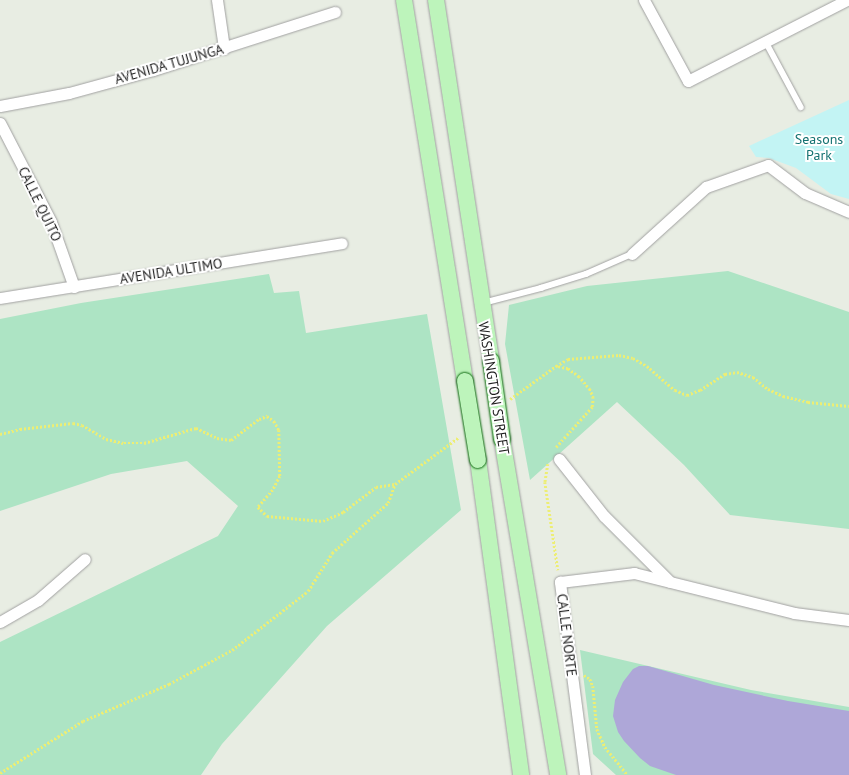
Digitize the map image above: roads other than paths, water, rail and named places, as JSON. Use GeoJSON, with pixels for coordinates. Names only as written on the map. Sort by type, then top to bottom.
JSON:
{"type":"FeatureCollection","features":[{"type":"Feature","properties":{"kind":"main road","name":"WASHINGTON STREET"},"geometry":{"type":"LineString","coordinates":[[404,0],[478,460],[521,775]]}},
{"type":"Feature","properties":{"kind":"main road","name":"WASHINGTON STREET"},"geometry":{"type":"LineString","coordinates":[[436,0],[502,439],[558,775]]}},
{"type":"Feature","properties":{"kind":"street"},"geometry":{"type":"LineString","coordinates":[[217,0],[224,48]]}},
{"type":"Feature","properties":{"kind":"street"},"geometry":{"type":"LineString","coordinates":[[644,0],[688,81],[847,0]]}},
{"type":"Feature","properties":{"kind":"street","name":"AVENIDA TUJUNGA"},"geometry":{"type":"LineString","coordinates":[[0,106],[69,93],[153,70],[335,12]]}},
{"type":"Feature","properties":{"kind":"street","name":"CALLE QUITO"},"geometry":{"type":"LineString","coordinates":[[0,123],[51,222],[74,287]]}},
{"type":"Feature","properties":{"kind":"street"},"geometry":{"type":"LineString","coordinates":[[632,254],[706,187],[768,165],[805,193],[849,212]]}},
{"type":"Feature","properties":{"kind":"street","name":"AVENIDA ULTIMO"},"geometry":{"type":"LineString","coordinates":[[0,298],[342,243]]}},
{"type":"Feature","properties":{"kind":"street"},"geometry":{"type":"LineString","coordinates":[[559,459],[604,516],[670,582]]}},
{"type":"Feature","properties":{"kind":"street"},"geometry":{"type":"LineString","coordinates":[[0,622],[38,600],[85,559]]}},
{"type":"Feature","properties":{"kind":"street","name":"CALLE NORTE"},"geometry":{"type":"LineString","coordinates":[[585,775],[560,582],[634,573],[794,613],[849,620]]}},
{"type":"Feature","properties":{"kind":"lane"},"geometry":{"type":"LineString","coordinates":[[766,42],[801,107]]}},
{"type":"Feature","properties":{"kind":"lane"},"geometry":{"type":"LineString","coordinates":[[481,303],[541,288],[586,274],[632,254]]}},
{"type":"Feature","properties":{"kind":"park label","name":"Seasons Park"},"geometry":{"type":"Point","coordinates":[819,148]}}]}
